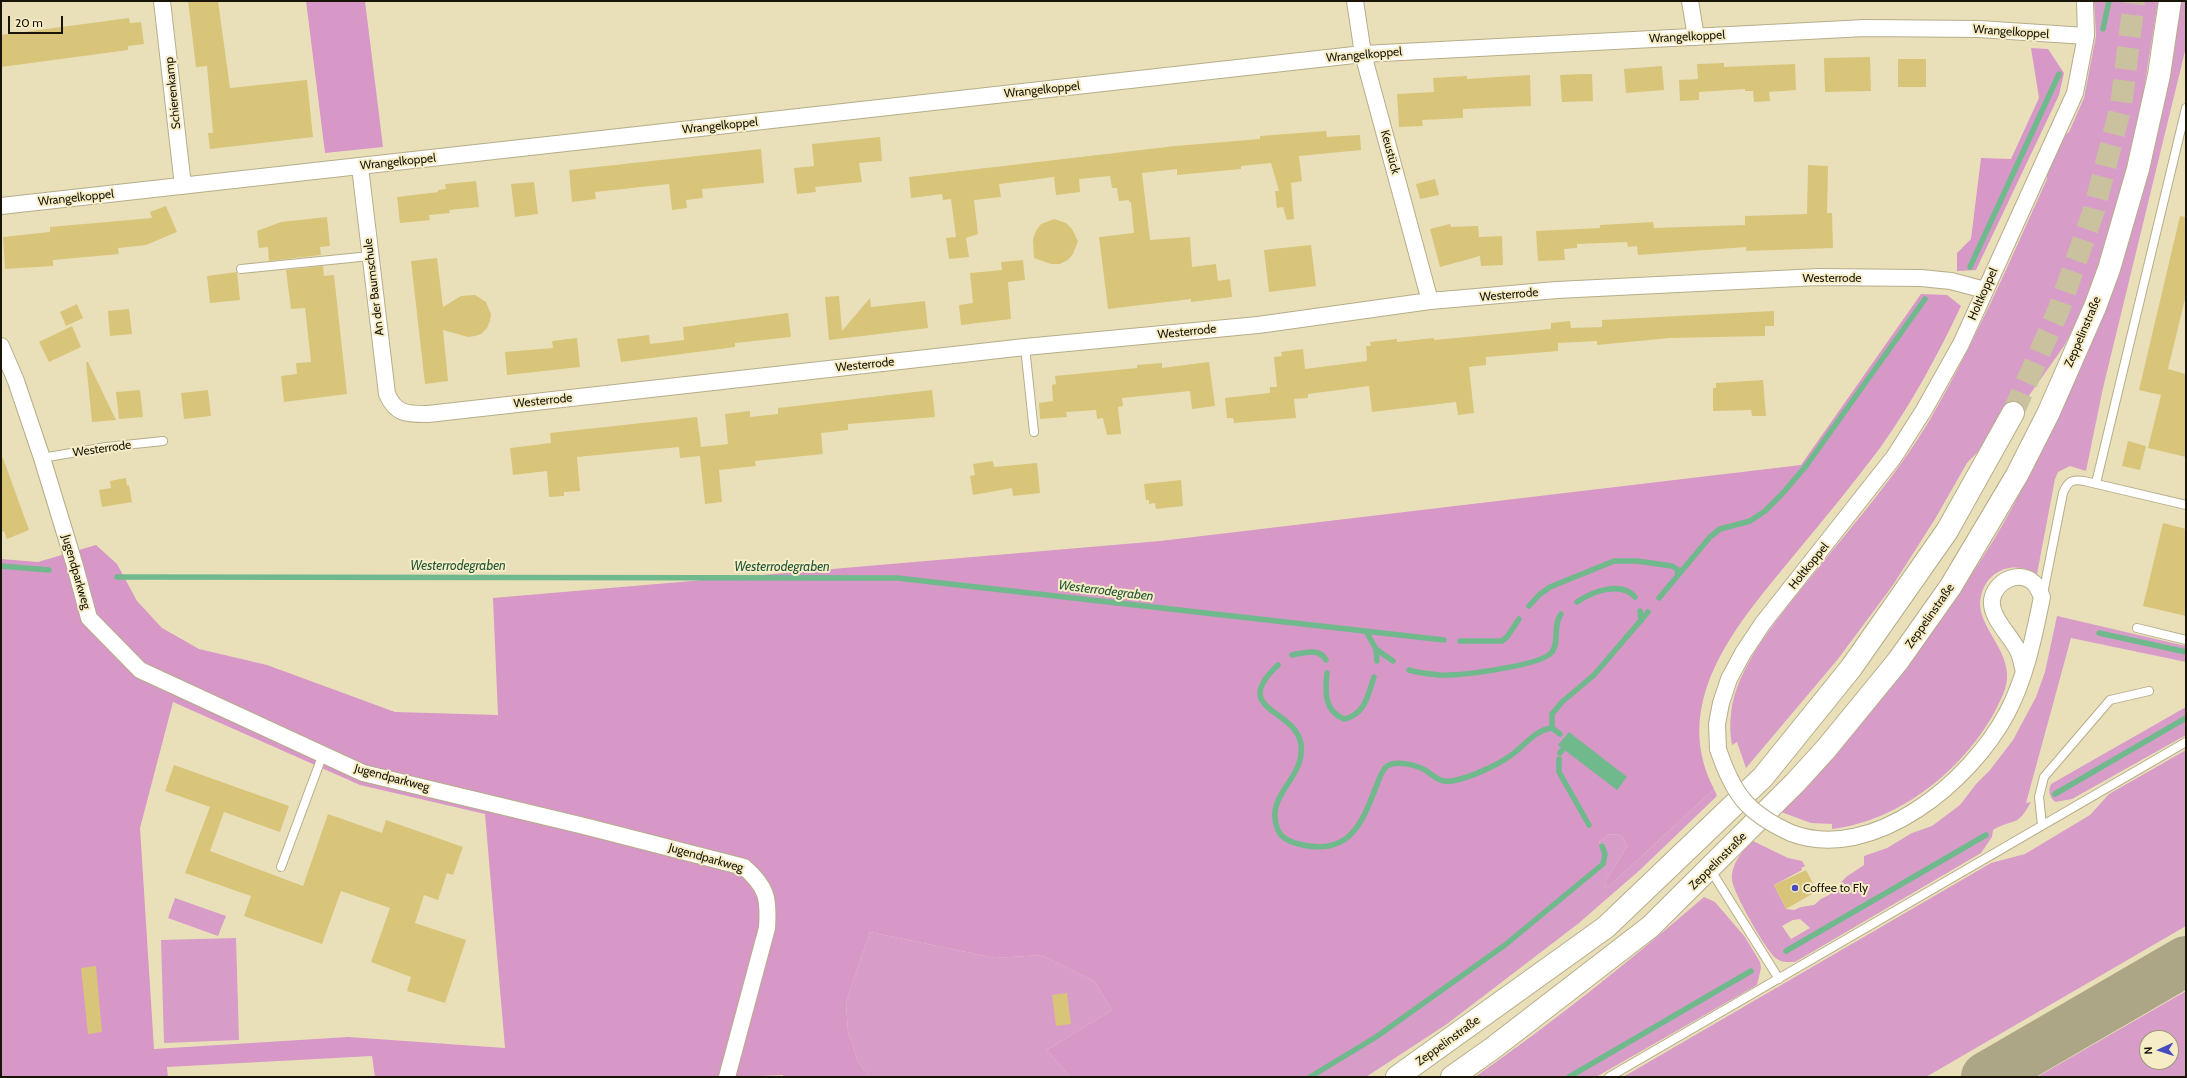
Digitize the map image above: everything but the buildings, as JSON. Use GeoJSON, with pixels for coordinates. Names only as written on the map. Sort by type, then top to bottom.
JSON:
{"type":"FeatureCollection","features":[{"type":"Feature","properties":{"kind":"highway","name":"Zeppelinstraße"},"geometry":{"type":"LineString","coordinates":[[1452,1077],[1493,1048],[1650,927],[1800,777],[1898,661],[1951,586],[2017,475],[2048,414],[2094,307],[2108,269],[2138,169],[2150,122],[2160,75],[2170,1]]}},
{"type":"Feature","properties":{"kind":"highway","name":"Zeppelinstraße"},"geometry":{"type":"LineString","coordinates":[[1397,1077],[1606,927],[1763,777],[1851,668],[1947,531],[2013,413]]}},
{"type":"Feature","properties":{"kind":"street","name":"Schierenkamp"},"geometry":{"type":"LineString","coordinates":[[162,1],[183,186]]}},
{"type":"Feature","properties":{"kind":"street","name":"Keustück"},"geometry":{"type":"LineString","coordinates":[[1355,1],[1363,54],[1430,302]]}},
{"type":"Feature","properties":{"kind":"street"},"geometry":{"type":"LineString","coordinates":[[1690,1],[1696,37]]}},
{"type":"Feature","properties":{"kind":"street","name":"Holtkoppel"},"geometry":{"type":"LineString","coordinates":[[2042,597],[2034,638],[2024,672],[2010,706],[1991,739],[1958,777],[1931,799],[1905,817],[1869,834],[1836,840],[1805,839],[1767,821],[1753,812],[1744,802],[1725,770],[1718,749],[1717,724],[1721,703],[1729,679],[1763,623],[1894,457],[1924,410],[1961,344],[2075,93],[2086,36],[2085,1]]}},
{"type":"Feature","properties":{"kind":"street","name":"Wrangelkoppel"},"geometry":{"type":"LineString","coordinates":[[1,206],[1363,54],[1865,28],[1932,27],[2086,36]]}},
{"type":"Feature","properties":{"kind":"street","name":"An der Baumschule"},"geometry":{"type":"LineString","coordinates":[[360,167],[385,382],[387,394],[392,405]]}},
{"type":"Feature","properties":{"kind":"street","name":"Westerrode"},"geometry":{"type":"LineString","coordinates":[[392,405],[406,414],[428,414],[1025,347],[1258,325],[1430,302],[1558,290],[1818,277],[1921,278],[1951,281],[1985,290]]}},
{"type":"Feature","properties":{"kind":"street","name":"Jugendparkweg"},"geometry":{"type":"LineString","coordinates":[[1,346],[16,381],[42,458],[75,566],[89,618],[140,670],[363,773],[744,867],[759,880],[766,893],[768,909],[767,928],[727,1077]]}},
{"type":"Feature","properties":{"kind":"street"},"geometry":{"type":"LineString","coordinates":[[2024,672],[2018,650],[1994,613],[1992,600],[1997,588],[2005,580],[2015,577],[2024,578],[2034,583],[2042,597]]}},
{"type":"Feature","properties":{"kind":"lane"},"geometry":{"type":"LineString","coordinates":[[2096,483],[2186,108]]}},
{"type":"Feature","properties":{"kind":"lane"},"geometry":{"type":"LineString","coordinates":[[241,269],[370,256]]}},
{"type":"Feature","properties":{"kind":"lane"},"geometry":{"type":"LineString","coordinates":[[1025,347],[1034,432]]}},
{"type":"Feature","properties":{"kind":"lane","name":"Westerrode"},"geometry":{"type":"LineString","coordinates":[[42,458],[106,447],[163,440]]}},
{"type":"Feature","properties":{"kind":"lane"},"geometry":{"type":"LineString","coordinates":[[2042,597],[2063,493],[2067,483],[2074,479],[2096,483],[2186,505]]}},
{"type":"Feature","properties":{"kind":"lane"},"geometry":{"type":"LineString","coordinates":[[2137,628],[2186,640]]}},
{"type":"Feature","properties":{"kind":"lane"},"geometry":{"type":"LineString","coordinates":[[2042,825],[2039,797],[2044,777],[2110,700],[2149,691]]}},
{"type":"Feature","properties":{"kind":"lane"},"geometry":{"type":"LineString","coordinates":[[1609,1077],[2186,742]]}},
{"type":"Feature","properties":{"kind":"lane"},"geometry":{"type":"LineString","coordinates":[[281,867],[322,754]]}},
{"type":"Feature","properties":{"kind":"lane"},"geometry":{"type":"LineString","coordinates":[[1709,868],[1779,979]]}},
{"type":"Feature","properties":{"kind":"shaded area"},"geometry":{"type":"Polygon","coordinates":[[[306,1],[365,1],[383,147],[325,153],[306,1]]]}},
{"type":"Feature","properties":{"kind":"shaded area"},"geometry":{"type":"Polygon","coordinates":[[[2094,1],[2158,1],[2142,102],[2115,217],[2080,316],[2064,346],[2021,407],[1967,463],[1935,519],[1893,585],[1838,659],[1746,768],[1737,742],[1732,745],[1730,729],[1732,704],[1740,680],[1746,667],[1770,629],[1904,460],[1932,416],[1948,387],[1992,299],[2047,179],[2047,163],[2057,141],[2069,132],[2084,98],[2096,36],[2094,1]]]}},
{"type":"Feature","properties":{"kind":"shaded area"},"geometry":{"type":"Polygon","coordinates":[[[2178,1],[2186,1],[2186,47],[2103,388],[2086,471],[2070,466],[2058,472],[2055,479],[2037,574],[2020,568],[2003,570],[1996,573],[1989,579],[1981,596],[1980,606],[1982,615],[2002,653],[2007,674],[2006,684],[1999,704],[1981,734],[1965,754],[1946,773],[1926,790],[1881,816],[1857,824],[1832,829],[1832,824],[1811,823],[1781,812],[1811,781],[1867,716],[1945,613],[2002,526],[2028,478],[2059,415],[2178,1]]]}},
{"type":"Feature","properties":{"kind":"shaded area"},"geometry":{"type":"Polygon","coordinates":[[[2031,48],[2048,49],[2064,73],[2059,95],[1976,270],[1957,271],[1957,253],[1971,239],[1981,158],[2011,159],[2039,98],[2031,48]]]}},
{"type":"Feature","properties":{"kind":"shaded area"},"geometry":{"type":"Polygon","coordinates":[[[1921,294],[1947,295],[1961,306],[1924,379],[1880,448],[1753,606],[1717,662],[1705,692],[1700,724],[1702,756],[1714,789],[1606,889],[1605,882],[1627,846],[1621,835],[1609,834],[1599,842],[1605,854],[1603,864],[1505,945],[1376,1037],[1310,1077],[1070,1077],[1047,1050],[1112,1010],[1094,981],[1041,955],[995,958],[870,932],[846,1002],[848,1032],[858,1061],[869,1077],[783,1077],[783,1075],[734,1077],[375,1077],[372,1056],[167,1067],[168,1077],[1,1077],[1,559],[38,562],[96,545],[117,564],[137,601],[162,628],[199,649],[267,665],[395,712],[498,715],[493,598],[1160,541],[1801,465],[1921,294]],[[173,702],[140,828],[154,1049],[348,1037],[505,1048],[485,814],[360,785],[173,702]]]}},
{"type":"Feature","properties":{"kind":"shaded area"},"geometry":{"type":"Polygon","coordinates":[[[2057,616],[2186,646],[2186,662],[2071,638],[2026,803],[2031,802],[2022,816],[2015,821],[1993,830],[1992,837],[1981,853],[1795,962],[1783,962],[1777,959],[1759,935],[1744,909],[1734,887],[1732,880],[1733,869],[1738,858],[1745,849],[1753,841],[1788,858],[1802,861],[1805,866],[1801,868],[1802,870],[1774,885],[1786,909],[1794,910],[1801,907],[1814,905],[1829,895],[1846,877],[1864,865],[1864,856],[1887,848],[1912,833],[1932,826],[1960,805],[2013,740],[2036,697],[2045,672],[2057,616]],[[1800,919],[1793,920],[1782,926],[1791,939],[1810,928],[1800,919]]]}},
{"type":"Feature","properties":{"kind":"shaded area"},"geometry":{"type":"Polygon","coordinates":[[[2186,707],[2186,735],[2072,799],[2055,802],[2051,798],[2049,791],[2051,784],[2186,707]]]}},
{"type":"Feature","properties":{"kind":"shaded area"},"geometry":{"type":"Polygon","coordinates":[[[1569,732],[1627,777],[1617,790],[1558,745],[1569,732]]]}},
{"type":"Feature","properties":{"kind":"shaded area"},"geometry":{"type":"Polygon","coordinates":[[[2186,750],[2186,926],[1926,1077],[1623,1077],[1991,863],[2025,854],[2090,815],[2109,794],[2186,750]]]}},
{"type":"Feature","properties":{"kind":"shaded area"},"geometry":{"type":"Polygon","coordinates":[[[1714,789],[1717,796],[1641,869],[1579,923],[1447,1024],[1366,1077],[1309,1077],[1376,1037],[1505,945],[1603,864],[1602,846],[1599,842],[1609,834],[1621,835],[1627,846],[1605,882],[1606,889],[1714,789]]]}},
{"type":"Feature","properties":{"kind":"shaded area"},"geometry":{"type":"Polygon","coordinates":[[[1704,897],[1715,902],[1745,937],[1760,962],[1761,968],[1757,985],[1596,1077],[1475,1077],[1592,990],[1704,897]]]}},
{"type":"Feature","properties":{"kind":"shaded area"},"geometry":{"type":"Polygon","coordinates":[[[175,898],[226,916],[218,936],[168,918],[175,898]]]}},
{"type":"Feature","properties":{"kind":"shaded area"},"geometry":{"type":"Polygon","coordinates":[[[870,932],[995,958],[1041,955],[1094,981],[1112,1010],[1047,1050],[1070,1077],[869,1077],[858,1061],[848,1032],[846,1002],[870,932]]]}},
{"type":"Feature","properties":{"kind":"shaded area"},"geometry":{"type":"Polygon","coordinates":[[[236,938],[239,1040],[164,1043],[161,940],[236,938]]]}},
{"type":"Feature","properties":{"kind":"shaded area"},"geometry":{"type":"Polygon","coordinates":[[[2186,991],[2186,1077],[2037,1077],[2186,991]]]}},
{"type":"Feature","properties":{"kind":"waterway"},"geometry":{"type":"LineString","coordinates":[[2103,29],[2109,1]]}},
{"type":"Feature","properties":{"kind":"waterway"},"geometry":{"type":"LineString","coordinates":[[1970,267],[2059,74]]}},
{"type":"Feature","properties":{"kind":"waterway"},"geometry":{"type":"LineString","coordinates":[[1659,598],[1710,537],[1720,529],[1750,521],[1765,511],[1782,494],[1806,466],[1925,299]]}},
{"type":"Feature","properties":{"kind":"waterway","name":"Westerrodegraben"},"geometry":{"type":"LineString","coordinates":[[1529,606],[1539,595],[1550,587],[1614,561],[1637,561],[1672,566],[1677,569],[1678,575]]}},
{"type":"Feature","properties":{"kind":"waterway"},"geometry":{"type":"LineString","coordinates":[[1,566],[49,570]]}},
{"type":"Feature","properties":{"kind":"waterway","name":"Westerrodegraben"},"geometry":{"type":"LineString","coordinates":[[117,577],[897,578],[1444,640]]}},
{"type":"Feature","properties":{"kind":"waterway"},"geometry":{"type":"LineString","coordinates":[[1577,602],[1591,594],[1607,589],[1622,589],[1635,597]]}},
{"type":"Feature","properties":{"kind":"waterway"},"geometry":{"type":"LineString","coordinates":[[1640,611],[1641,621]]}},
{"type":"Feature","properties":{"kind":"waterway"},"geometry":{"type":"LineString","coordinates":[[1560,734],[1552,728],[1552,714],[1562,702],[1594,675],[1648,612]]}},
{"type":"Feature","properties":{"kind":"waterway"},"geometry":{"type":"LineString","coordinates":[[1409,670],[1428,674],[1449,675],[1480,672],[1533,662],[1552,652],[1556,643],[1557,624],[1561,614]]}},
{"type":"Feature","properties":{"kind":"waterway","name":"Westerrodegraben"},"geometry":{"type":"LineString","coordinates":[[1460,641],[1502,641],[1507,637],[1519,619]]}},
{"type":"Feature","properties":{"kind":"waterway"},"geometry":{"type":"LineString","coordinates":[[1367,633],[1376,649],[1393,661]]}},
{"type":"Feature","properties":{"kind":"waterway"},"geometry":{"type":"LineString","coordinates":[[2099,633],[2186,652]]}},
{"type":"Feature","properties":{"kind":"waterway"},"geometry":{"type":"LineString","coordinates":[[1376,649],[1377,661]]}},
{"type":"Feature","properties":{"kind":"waterway"},"geometry":{"type":"LineString","coordinates":[[1292,655],[1315,652],[1319,653],[1326,660]]}},
{"type":"Feature","properties":{"kind":"waterway"},"geometry":{"type":"LineString","coordinates":[[1278,665],[1265,680],[1260,692],[1262,701],[1288,723],[1296,732],[1301,744],[1301,756],[1292,777],[1280,797],[1276,807],[1275,818],[1278,830],[1285,839],[1303,845],[1319,847],[1332,845],[1343,841],[1352,834],[1371,801],[1383,770],[1391,764],[1401,763],[1412,765],[1425,770],[1441,780],[1452,781],[1482,771],[1497,764],[1515,752],[1534,735],[1546,729],[1552,728]]}},
{"type":"Feature","properties":{"kind":"waterway"},"geometry":{"type":"LineString","coordinates":[[1327,673],[1326,693],[1329,706],[1337,715],[1344,719],[1351,717],[1361,709],[1365,703],[1374,677]]}},
{"type":"Feature","properties":{"kind":"waterway"},"geometry":{"type":"LineString","coordinates":[[2055,794],[2186,718]]}},
{"type":"Feature","properties":{"kind":"waterway"},"geometry":{"type":"LineString","coordinates":[[1560,753],[1563,749]]}},
{"type":"Feature","properties":{"kind":"waterway"},"geometry":{"type":"LineString","coordinates":[[1559,759],[1559,772],[1589,825]]}},
{"type":"Feature","properties":{"kind":"waterway"},"geometry":{"type":"LineString","coordinates":[[1786,951],[1986,835]]}},
{"type":"Feature","properties":{"kind":"waterway"},"geometry":{"type":"LineString","coordinates":[[1310,1077],[1376,1037],[1505,945],[1603,864],[1605,854],[1602,846]]}},
{"type":"Feature","properties":{"kind":"waterway"},"geometry":{"type":"LineString","coordinates":[[1569,1077],[1751,971]]}},
{"type":"Feature","properties":{"kind":"taxiway"},"geometry":{"type":"LineString","coordinates":[[1986,1077],[2186,961]]}},
{"type":"Feature","properties":{"kind":"tunnel"},"geometry":{"type":"LineString","coordinates":[[2013,413],[2059,309],[2094,210],[2121,106],[2134,1]]}},
{"type":"Feature","properties":{"kind":"place","name":"Coffee to Fly"},"geometry":{"type":"Point","coordinates":[1795,888]}}]}
